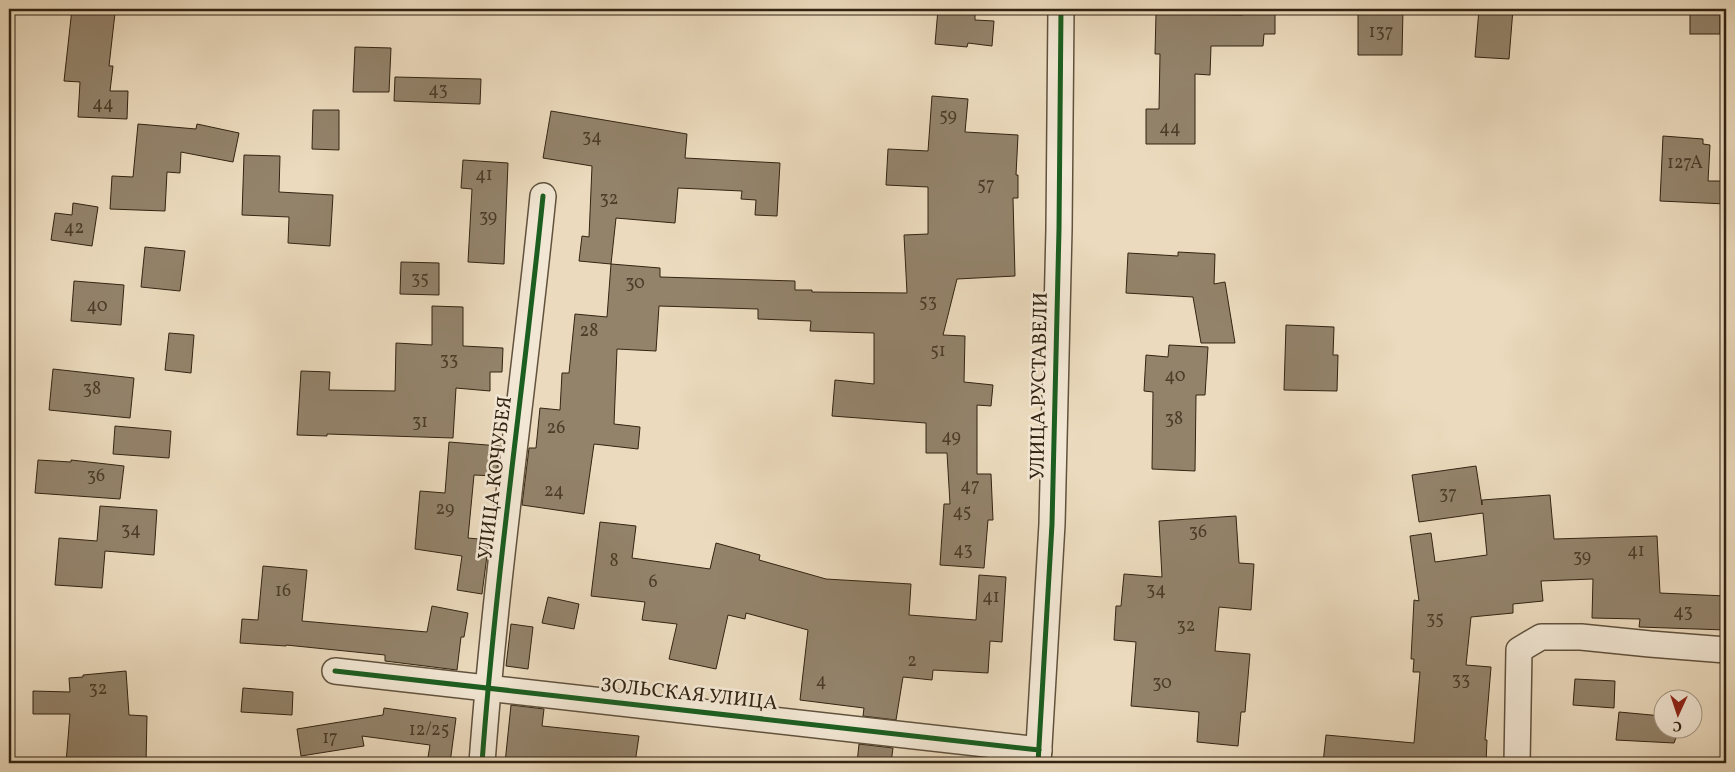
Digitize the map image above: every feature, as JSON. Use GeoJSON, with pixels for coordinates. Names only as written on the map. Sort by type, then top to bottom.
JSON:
{"type":"FeatureCollection","features":[{"type":"Feature","properties":{"kind":"street","name":"УЛИЦА РУСТАВЕЛИ"},"geometry":{"type":"LineString","coordinates":[[1039,757],[1052,524],[1059,229],[1061,9]]}},
{"type":"Feature","properties":{"kind":"street","name":"УЛИЦА КОЧУБЕЯ"},"geometry":{"type":"LineString","coordinates":[[482,763],[515,432],[532,304],[543,196]]}},
{"type":"Feature","properties":{"kind":"street"},"geometry":{"type":"LineString","coordinates":[[1517,763],[1519,650],[1541,637],[1581,637],[1726,650]]}},
{"type":"Feature","properties":{"kind":"street","name":"ЗОЛЬСКАЯ УЛИЦА"},"geometry":{"type":"LineString","coordinates":[[335,671],[488,688],[1039,757]]}},
{"type":"Feature","properties":{"kind":"building"},"geometry":{"type":"Polygon","coordinates":[[[72,9],[99,9],[99,12],[115,13],[109,66],[113,66],[110,91],[128,91],[127,119],[78,117],[80,82],[64,81],[72,9]]]}},
{"type":"Feature","properties":{"kind":"building"},"geometry":{"type":"Polygon","coordinates":[[[938,9],[975,9],[975,20],[994,21],[992,46],[968,43],[967,47],[935,44],[938,9]]]}},
{"type":"Feature","properties":{"kind":"building"},"geometry":{"type":"Polygon","coordinates":[[[1243,9],[1275,9],[1275,34],[1264,34],[1263,46],[1211,46],[1210,75],[1195,74],[1195,144],[1146,144],[1146,109],[1159,109],[1160,54],[1155,54],[1156,14],[1243,15],[1243,9]]]}},
{"type":"Feature","properties":{"kind":"building"},"geometry":{"type":"Polygon","coordinates":[[[1358,9],[1403,9],[1402,55],[1358,55],[1358,9]]]}},
{"type":"Feature","properties":{"kind":"building"},"geometry":{"type":"Polygon","coordinates":[[[1479,9],[1513,9],[1509,59],[1475,57],[1479,9]]]}},
{"type":"Feature","properties":{"kind":"building"},"geometry":{"type":"Polygon","coordinates":[[[1690,9],[1720,9],[1720,34],[1690,34],[1690,9]]]}},
{"type":"Feature","properties":{"kind":"building"},"geometry":{"type":"Polygon","coordinates":[[[355,47],[391,48],[389,92],[353,92],[355,47]]]}},
{"type":"Feature","properties":{"kind":"building"},"geometry":{"type":"Polygon","coordinates":[[[395,77],[481,79],[480,104],[394,101],[395,77]]]}},
{"type":"Feature","properties":{"kind":"building"},"geometry":{"type":"Polygon","coordinates":[[[932,96],[968,99],[965,132],[1018,135],[1016,175],[1018,175],[1018,198],[1013,198],[1015,276],[957,279],[943,335],[965,336],[964,382],[993,385],[991,406],[977,405],[977,474],[991,474],[993,520],[988,520],[984,568],[940,565],[944,504],[950,504],[947,453],[926,453],[926,423],[832,416],[835,380],[874,384],[874,333],[810,331],[811,321],[758,319],[758,309],[659,306],[656,351],[617,349],[614,424],[640,427],[638,449],[594,444],[584,514],[522,505],[529,448],[536,448],[540,408],[560,410],[562,373],[569,373],[575,314],[607,317],[611,264],[660,268],[660,277],[795,281],[795,290],[812,290],[812,292],[907,293],[904,235],[928,234],[928,187],[886,185],[888,149],[928,151],[932,96]]]}},
{"type":"Feature","properties":{"kind":"building"},"geometry":{"type":"Polygon","coordinates":[[[313,110],[339,110],[339,150],[312,149],[313,110]]]}},
{"type":"Feature","properties":{"kind":"building"},"geometry":{"type":"Polygon","coordinates":[[[551,111],[687,134],[685,158],[780,163],[777,216],[755,215],[756,200],[741,199],[742,191],[678,188],[675,223],[616,218],[611,264],[579,261],[582,236],[589,237],[592,166],[543,158],[551,111]]]}},
{"type":"Feature","properties":{"kind":"building"},"geometry":{"type":"Polygon","coordinates":[[[138,124],[196,129],[197,124],[239,133],[233,162],[181,152],[180,173],[167,172],[165,211],[110,209],[112,176],[133,177],[138,124]]]}},
{"type":"Feature","properties":{"kind":"building"},"geometry":{"type":"Polygon","coordinates":[[[1663,136],[1703,139],[1703,144],[1710,145],[1708,181],[1726,181],[1726,204],[1660,201],[1663,136]]]}},
{"type":"Feature","properties":{"kind":"building"},"geometry":{"type":"Polygon","coordinates":[[[244,155],[280,156],[279,192],[333,195],[330,246],[288,243],[289,217],[242,215],[244,155]]]}},
{"type":"Feature","properties":{"kind":"building"},"geometry":{"type":"Polygon","coordinates":[[[463,160],[508,163],[504,264],[468,262],[472,189],[461,188],[463,160]]]}},
{"type":"Feature","properties":{"kind":"building"},"geometry":{"type":"Polygon","coordinates":[[[73,203],[98,207],[92,246],[51,240],[55,213],[72,215],[73,203]]]}},
{"type":"Feature","properties":{"kind":"building"},"geometry":{"type":"Polygon","coordinates":[[[145,247],[185,251],[180,291],[141,287],[145,247]]]}},
{"type":"Feature","properties":{"kind":"building"},"geometry":{"type":"Polygon","coordinates":[[[1178,252],[1215,254],[1214,284],[1225,282],[1235,343],[1201,343],[1193,297],[1126,293],[1128,253],[1178,256],[1178,252]]]}},
{"type":"Feature","properties":{"kind":"building"},"geometry":{"type":"Polygon","coordinates":[[[401,262],[439,263],[439,295],[400,294],[401,262]]]}},
{"type":"Feature","properties":{"kind":"building"},"geometry":{"type":"Polygon","coordinates":[[[74,281],[124,285],[121,325],[71,321],[74,281]]]}},
{"type":"Feature","properties":{"kind":"building"},"geometry":{"type":"Polygon","coordinates":[[[432,306],[463,307],[463,346],[503,348],[502,372],[490,372],[490,391],[456,388],[453,438],[327,434],[327,436],[297,435],[301,371],[330,372],[329,390],[395,391],[396,343],[432,345],[432,306]]]}},
{"type":"Feature","properties":{"kind":"building"},"geometry":{"type":"Polygon","coordinates":[[[1286,325],[1334,327],[1333,355],[1338,355],[1337,391],[1284,390],[1286,325]]]}},
{"type":"Feature","properties":{"kind":"building"},"geometry":{"type":"Polygon","coordinates":[[[169,333],[194,335],[191,373],[165,370],[169,333]]]}},
{"type":"Feature","properties":{"kind":"building"},"geometry":{"type":"Polygon","coordinates":[[[1169,345],[1208,347],[1205,395],[1196,395],[1195,471],[1152,469],[1153,392],[1144,391],[1146,355],[1168,357],[1169,345]]]}},
{"type":"Feature","properties":{"kind":"building"},"geometry":{"type":"Polygon","coordinates":[[[53,369],[134,378],[130,418],[49,410],[53,369]]]}},
{"type":"Feature","properties":{"kind":"building"},"geometry":{"type":"Polygon","coordinates":[[[115,426],[171,431],[169,458],[113,454],[115,426]]]}},
{"type":"Feature","properties":{"kind":"building"},"geometry":{"type":"Polygon","coordinates":[[[449,442],[500,446],[496,476],[474,475],[468,538],[489,540],[482,594],[457,590],[462,556],[415,549],[420,491],[445,493],[449,442]]]}},
{"type":"Feature","properties":{"kind":"building"},"geometry":{"type":"Polygon","coordinates":[[[38,460],[71,462],[71,460],[124,466],[120,499],[35,493],[38,460]]]}},
{"type":"Feature","properties":{"kind":"building"},"geometry":{"type":"Polygon","coordinates":[[[1476,466],[1482,505],[1482,500],[1550,495],[1554,539],[1657,536],[1660,593],[1726,596],[1726,630],[1639,627],[1640,619],[1592,618],[1593,579],[1541,581],[1543,601],[1513,604],[1513,613],[1471,617],[1466,665],[1491,667],[1485,740],[1487,740],[1486,763],[1323,763],[1326,735],[1414,743],[1420,672],[1413,672],[1414,659],[1411,659],[1414,600],[1419,601],[1410,536],[1431,533],[1435,562],[1487,555],[1483,513],[1419,522],[1412,475],[1476,466]]]}},
{"type":"Feature","properties":{"kind":"building"},"geometry":{"type":"Polygon","coordinates":[[[100,506],[157,510],[154,555],[105,551],[102,588],[55,585],[59,538],[97,541],[100,506]]]}},
{"type":"Feature","properties":{"kind":"building"},"geometry":{"type":"Polygon","coordinates":[[[1236,516],[1239,563],[1254,564],[1251,610],[1219,607],[1215,651],[1250,654],[1245,712],[1241,712],[1238,746],[1197,742],[1199,712],[1131,706],[1136,642],[1114,640],[1116,606],[1121,606],[1124,574],[1162,577],[1159,521],[1236,516]]]}},
{"type":"Feature","properties":{"kind":"building"},"geometry":{"type":"Polygon","coordinates":[[[600,522],[636,526],[632,558],[710,569],[716,543],[760,555],[759,560],[826,579],[911,584],[909,615],[976,620],[979,575],[1006,577],[1002,642],[990,641],[988,673],[933,670],[932,680],[903,677],[896,720],[863,716],[864,708],[800,700],[808,630],[746,613],[745,619],[728,615],[716,669],[669,659],[677,624],[642,620],[645,602],[591,596],[600,522]]]}},
{"type":"Feature","properties":{"kind":"building"},"geometry":{"type":"Polygon","coordinates":[[[263,566],[307,570],[302,621],[427,632],[432,606],[468,613],[464,637],[461,637],[457,670],[385,661],[385,655],[286,645],[240,643],[242,619],[258,620],[263,566]]]}},
{"type":"Feature","properties":{"kind":"building"},"geometry":{"type":"Polygon","coordinates":[[[548,597],[579,604],[574,629],[542,623],[548,597]]]}},
{"type":"Feature","properties":{"kind":"building"},"geometry":{"type":"Polygon","coordinates":[[[511,624],[533,627],[528,669],[506,666],[511,624]]]}},
{"type":"Feature","properties":{"kind":"building"},"geometry":{"type":"Polygon","coordinates":[[[126,671],[129,715],[147,716],[146,763],[66,763],[70,714],[33,714],[33,691],[70,692],[69,678],[126,671]]]}},
{"type":"Feature","properties":{"kind":"building"},"geometry":{"type":"Polygon","coordinates":[[[1575,679],[1615,681],[1614,708],[1573,705],[1575,679]]]}},
{"type":"Feature","properties":{"kind":"building"},"geometry":{"type":"Polygon","coordinates":[[[243,688],[293,692],[292,715],[241,712],[243,688]]]}},
{"type":"Feature","properties":{"kind":"building"},"geometry":{"type":"Polygon","coordinates":[[[511,705],[544,709],[542,726],[639,736],[635,763],[505,763],[511,705]]]}},
{"type":"Feature","properties":{"kind":"building"},"geometry":{"type":"Polygon","coordinates":[[[384,708],[456,718],[450,763],[427,763],[430,745],[362,736],[364,746],[301,756],[297,729],[383,715],[384,708]]]}},
{"type":"Feature","properties":{"kind":"building"},"geometry":{"type":"Polygon","coordinates":[[[1619,712],[1652,715],[1652,740],[1675,740],[1674,743],[1616,740],[1619,712]]]}},
{"type":"Feature","properties":{"kind":"building"},"geometry":{"type":"Polygon","coordinates":[[[859,744],[893,748],[891,763],[857,763],[859,744]]]}},
{"type":"Feature","properties":{"kind":"cycle path"},"geometry":{"type":"LineString","coordinates":[[1038,763],[1052,524],[1059,229],[1061,9]]}},
{"type":"Feature","properties":{"kind":"cycle path"},"geometry":{"type":"LineString","coordinates":[[482,763],[502,550],[543,196]]}},
{"type":"Feature","properties":{"kind":"cycle path"},"geometry":{"type":"LineString","coordinates":[[335,671],[1039,750]]}}]}
